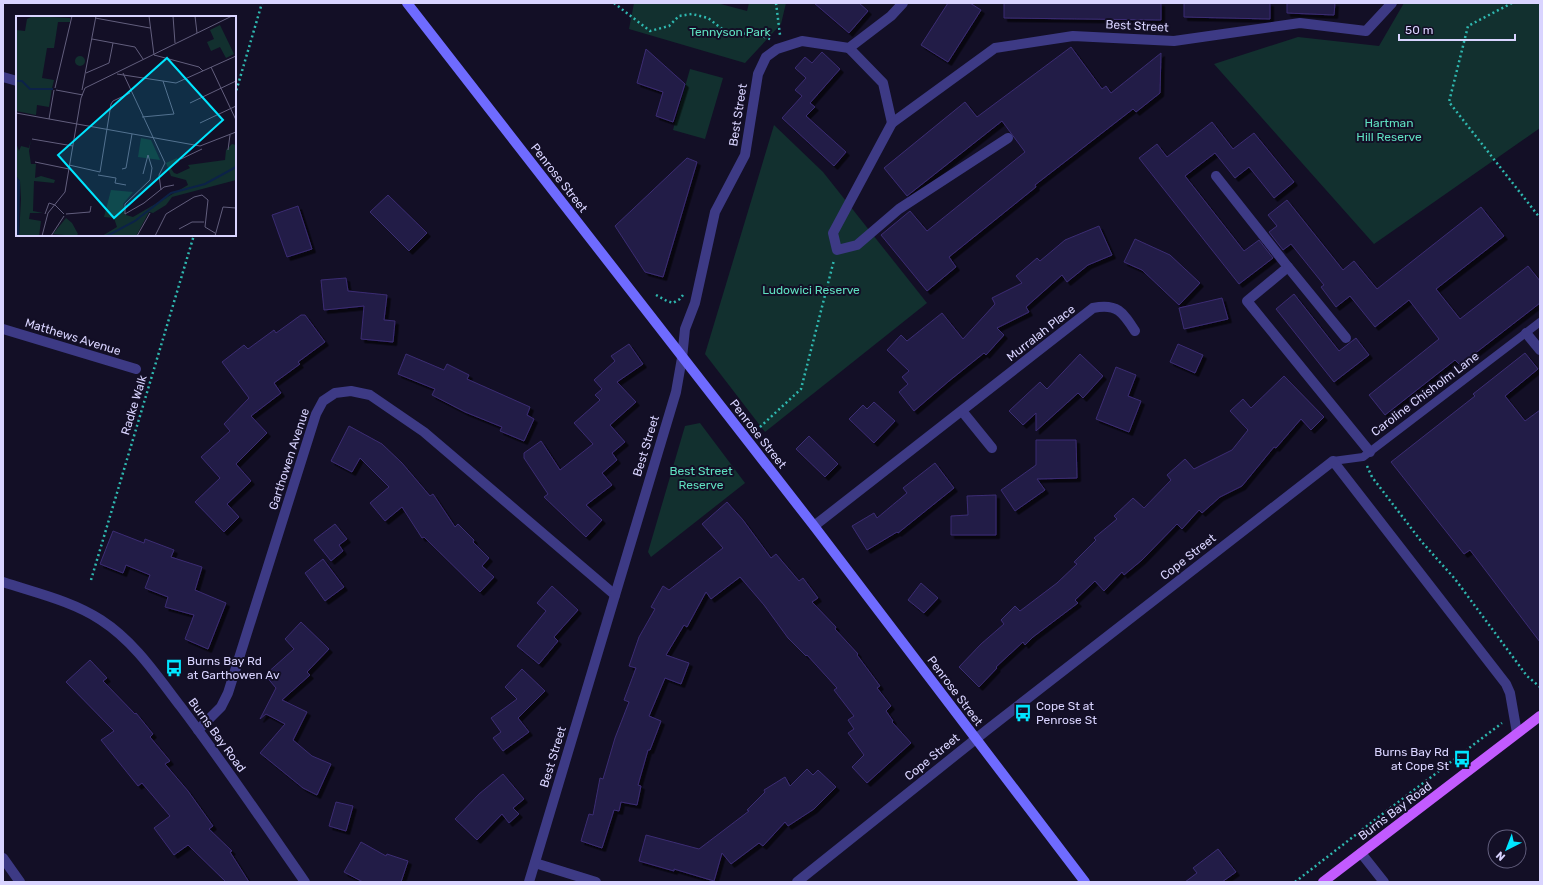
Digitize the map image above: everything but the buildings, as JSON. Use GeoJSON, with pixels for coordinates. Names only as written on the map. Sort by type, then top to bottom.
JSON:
{"type":"FeatureCollection","features":[{"type":"Feature","properties":{"kind":"main road","name":"Penrose Street"},"geometry":{"type":"LineString","coordinates":[[407,3],[814,526],[1085,882]]}},
{"type":"Feature","properties":{"kind":"main road","name":"Burns Bay Road"},"geometry":{"type":"LineString","coordinates":[[1324,882],[1540,716]]}},
{"type":"Feature","properties":{"kind":"street"},"geometry":{"type":"LineString","coordinates":[[892,123],[883,83],[849,48],[891,16],[903,3]]}},
{"type":"Feature","properties":{"kind":"street","name":"Best Street"},"geometry":{"type":"LineString","coordinates":[[837,250],[833,233],[892,123],[995,48],[1073,36],[1174,41],[1300,23],[1366,31],[1392,3]]}},
{"type":"Feature","properties":{"kind":"street","name":"Best Street"},"geometry":{"type":"LineString","coordinates":[[529,882],[676,392],[685,329],[695,303],[715,212],[745,155],[758,74],[766,58],[777,49],[802,41],[849,48]]}},
{"type":"Feature","properties":{"kind":"street"},"geometry":{"type":"LineString","coordinates":[[3,77],[16,81]]}},
{"type":"Feature","properties":{"kind":"street"},"geometry":{"type":"LineString","coordinates":[[837,250],[857,245],[899,209],[1008,138]]}},
{"type":"Feature","properties":{"kind":"street"},"geometry":{"type":"LineString","coordinates":[[1216,176],[1346,338]]}},
{"type":"Feature","properties":{"kind":"street"},"geometry":{"type":"LineString","coordinates":[[1288,267],[1246,301],[1366,454]]}},
{"type":"Feature","properties":{"kind":"street","name":"Murralah Place"},"geometry":{"type":"LineString","coordinates":[[814,526],[1093,308],[1104,306],[1115,308],[1126,317],[1135,331]]}},
{"type":"Feature","properties":{"kind":"street","name":"Matthews Avenue"},"geometry":{"type":"LineString","coordinates":[[3,329],[136,369]]}},
{"type":"Feature","properties":{"kind":"street"},"geometry":{"type":"LineString","coordinates":[[1526,333],[1540,350]]}},
{"type":"Feature","properties":{"kind":"street","name":"Garthowen Avenue"},"geometry":{"type":"LineString","coordinates":[[198,730],[221,707],[228,693],[316,414],[322,401],[335,392],[351,391],[370,394],[424,432],[615,596]]}},
{"type":"Feature","properties":{"kind":"street"},"geometry":{"type":"LineString","coordinates":[[962,411],[992,448]]}},
{"type":"Feature","properties":{"kind":"street"},"geometry":{"type":"LineString","coordinates":[[1333,460],[1506,684],[1510,693],[1517,733]]}},
{"type":"Feature","properties":{"kind":"street","name":"Cope Street"},"geometry":{"type":"LineString","coordinates":[[797,882],[976,739],[1333,460]]}},
{"type":"Feature","properties":{"kind":"street","name":"Burns Bay Road"},"geometry":{"type":"LineString","coordinates":[[3,582],[60,600],[101,620],[116,631],[145,660],[198,730],[305,882]]}},
{"type":"Feature","properties":{"kind":"street"},"geometry":{"type":"LineString","coordinates":[[1361,853],[1384,882]]}},
{"type":"Feature","properties":{"kind":"street"},"geometry":{"type":"LineString","coordinates":[[3,858],[20,882]]}},
{"type":"Feature","properties":{"kind":"street"},"geometry":{"type":"LineString","coordinates":[[535,863],[596,882]]}},
{"type":"Feature","properties":{"kind":"lane","name":"Caroline Chisholm Lane"},"geometry":{"type":"LineString","coordinates":[[1366,454],[1540,322]]}},
{"type":"Feature","properties":{"kind":"lane"},"geometry":{"type":"LineString","coordinates":[[1333,460],[1366,454]]}},
{"type":"Feature","properties":{"kind":"path"},"geometry":{"type":"LineString","coordinates":[[236,92],[262,3]]}},
{"type":"Feature","properties":{"kind":"path"},"geometry":{"type":"LineString","coordinates":[[614,3],[650,31],[669,26],[679,16],[692,14],[708,18],[726,32],[760,35],[774,40],[779,38]]}},
{"type":"Feature","properties":{"kind":"path"},"geometry":{"type":"LineString","coordinates":[[776,3],[780,33],[777,49]]}},
{"type":"Feature","properties":{"kind":"path"},"geometry":{"type":"LineString","coordinates":[[1512,3],[1468,26],[1449,102],[1540,218]]}},
{"type":"Feature","properties":{"kind":"path","name":"Radke Walk"},"geometry":{"type":"LineString","coordinates":[[91,580],[194,236]]}},
{"type":"Feature","properties":{"kind":"path"},"geometry":{"type":"LineString","coordinates":[[760,427],[801,389],[837,250]]}},
{"type":"Feature","properties":{"kind":"path"},"geometry":{"type":"LineString","coordinates":[[656,295],[667,301],[673,302],[680,299],[685,293]]}},
{"type":"Feature","properties":{"kind":"path"},"geometry":{"type":"LineString","coordinates":[[1366,454],[1372,477],[1376,483],[1421,541],[1455,579],[1527,676],[1540,688]]}},
{"type":"Feature","properties":{"kind":"path"},"geometry":{"type":"LineString","coordinates":[[1295,882],[1514,714]]}},
{"type":"Feature","properties":{"kind":"green space","name":"Tennyson Park"},"geometry":{"type":"Polygon","coordinates":[[[634,3],[717,3],[747,11],[749,3],[786,3],[781,24],[745,63],[629,29],[634,3]]]}},
{"type":"Feature","properties":{"kind":"green space","name":"Hartman Hill Reserve"},"geometry":{"type":"Polygon","coordinates":[[[1404,3],[1540,3],[1540,128],[1374,244],[1214,64],[1298,37],[1379,46],[1404,3]]]}},
{"type":"Feature","properties":{"kind":"green space"},"geometry":{"type":"Polygon","coordinates":[[[690,69],[723,78],[705,139],[673,130],[690,69]]]}},
{"type":"Feature","properties":{"kind":"green space","name":"Ludowici Reserve"},"geometry":{"type":"Polygon","coordinates":[[[774,125],[823,172],[927,303],[765,432],[705,354],[774,125]]]}},
{"type":"Feature","properties":{"kind":"green space","name":"Best Street Reserve"},"geometry":{"type":"Polygon","coordinates":[[[700,423],[745,483],[651,557],[648,552],[685,426],[700,423]]]}},
{"type":"Feature","properties":{"kind":"place","name":"Burns Bay Rd at Garthowen Av"},"geometry":{"type":"Point","coordinates":[174,668]}},
{"type":"Feature","properties":{"kind":"place","name":"Cope St at Penrose St"},"geometry":{"type":"Point","coordinates":[1023,713]}},
{"type":"Feature","properties":{"kind":"place","name":"Burns Bay Rd at Cope St"},"geometry":{"type":"Point","coordinates":[1462,759]}}]}
